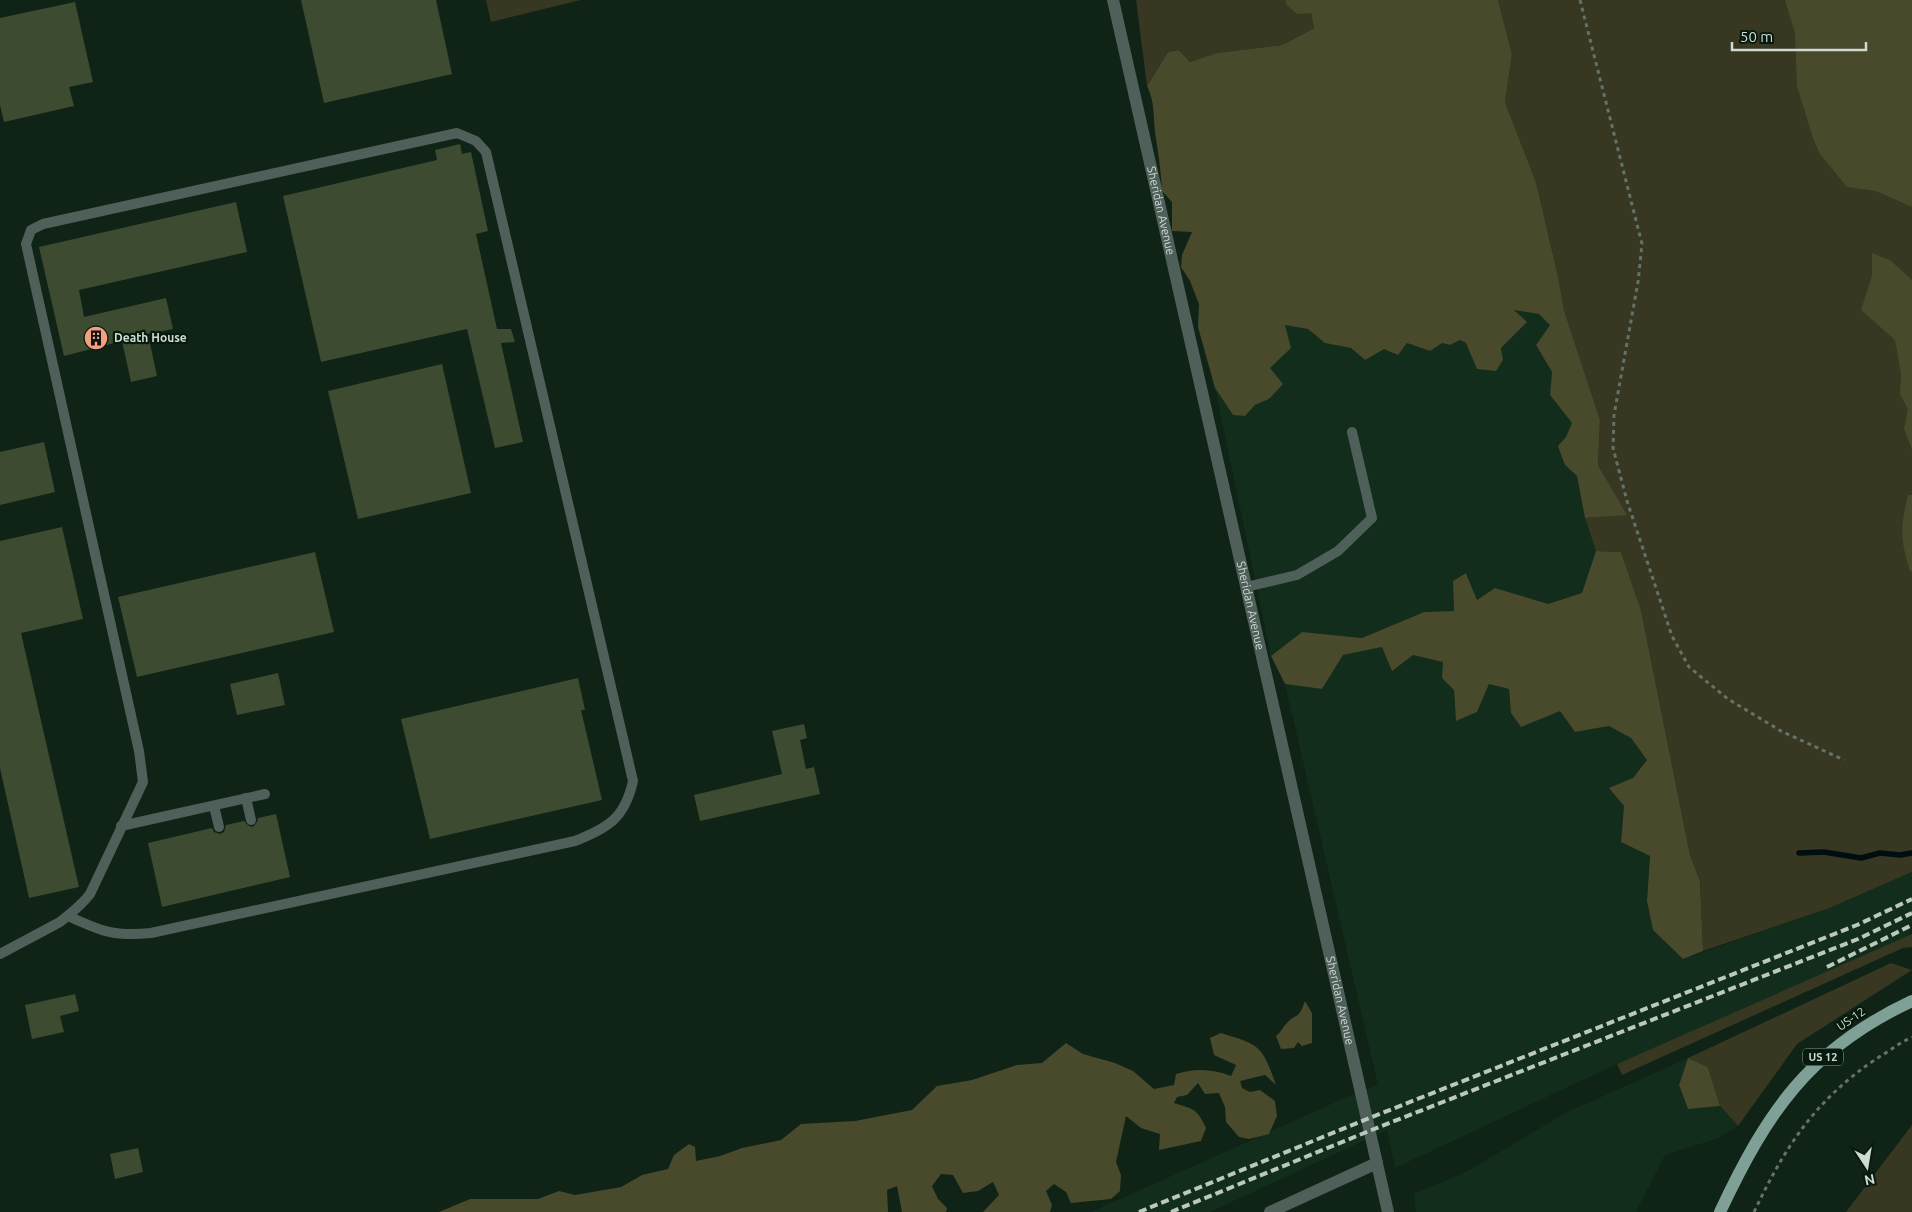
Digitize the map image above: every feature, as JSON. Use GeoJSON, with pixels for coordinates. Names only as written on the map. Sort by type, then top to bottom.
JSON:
{"type":"FeatureCollection","features":[{"type":"Feature","properties":{"kind":"main road","name":"US-12"},"geometry":{"type":"LineString","coordinates":[[1720,1212],[1756,1138],[1783,1099],[1809,1069],[1845,1039],[1882,1015],[1912,1001]]}},
{"type":"Feature","properties":{"kind":"street","name":"Sheridan Avenue"},"geometry":{"type":"LineString","coordinates":[[1113,0],[1388,1212]]}},
{"type":"Feature","properties":{"kind":"street"},"geometry":{"type":"LineString","coordinates":[[1270,1212],[1377,1163]]}},
{"type":"Feature","properties":{"kind":"lane"},"geometry":{"type":"LineString","coordinates":[[0,954],[68,916],[82,905],[90,894],[143,782],[139,751],[26,244],[31,230],[43,224],[457,133],[476,141],[486,152],[489,161],[633,781],[629,799],[618,817],[598,832],[575,841],[151,933],[127,936],[100,931],[68,916]]}},
{"type":"Feature","properties":{"kind":"lane"},"geometry":{"type":"LineString","coordinates":[[1246,587],[1297,575],[1338,551],[1372,518],[1352,432]]}},
{"type":"Feature","properties":{"kind":"lane"},"geometry":{"type":"LineString","coordinates":[[121,826],[265,794]]}},
{"type":"Feature","properties":{"kind":"lane"},"geometry":{"type":"LineString","coordinates":[[246,798],[251,820]]}},
{"type":"Feature","properties":{"kind":"lane"},"geometry":{"type":"LineString","coordinates":[[214,806],[219,827]]}},
{"type":"Feature","properties":{"kind":"path"},"geometry":{"type":"LineString","coordinates":[[1580,0],[1642,244],[1638,282],[1614,415],[1613,448],[1627,501],[1672,636],[1689,667],[1728,699],[1781,731],[1844,760]]}},
{"type":"Feature","properties":{"kind":"path"},"geometry":{"type":"LineString","coordinates":[[1754,1212],[1776,1166],[1794,1138],[1822,1104],[1857,1072],[1912,1037]]}},
{"type":"Feature","properties":{"kind":"shaded area"},"geometry":{"type":"Polygon","coordinates":[[[486,0],[581,0],[491,22],[486,0]]]}},
{"type":"Feature","properties":{"kind":"shaded area"},"geometry":{"type":"Polygon","coordinates":[[[1136,0],[1286,0],[1286,4],[1311,13],[1314,28],[1282,45],[1216,53],[1190,62],[1179,50],[1168,52],[1147,86],[1136,0]]]}},
{"type":"Feature","properties":{"kind":"shaded area"},"geometry":{"type":"Polygon","coordinates":[[[1286,0],[1498,0],[1512,54],[1505,102],[1536,182],[1564,310],[1600,420],[1598,465],[1627,515],[1585,518],[1577,476],[1565,465],[1558,446],[1566,437],[1572,423],[1550,395],[1552,372],[1536,345],[1550,325],[1539,314],[1514,310],[1527,322],[1501,348],[1503,360],[1496,371],[1477,369],[1466,343],[1460,340],[1450,345],[1442,343],[1430,351],[1407,343],[1398,355],[1384,349],[1365,360],[1351,348],[1325,343],[1308,329],[1285,325],[1291,348],[1270,368],[1283,384],[1269,399],[1255,405],[1245,416],[1233,415],[1215,388],[1198,327],[1199,304],[1190,281],[1181,267],[1182,255],[1192,232],[1172,231],[1172,202],[1162,191],[1153,103],[1147,86],[1168,52],[1179,50],[1190,62],[1216,53],[1282,45],[1314,28],[1311,13],[1297,14],[1286,4],[1286,0]]]}},
{"type":"Feature","properties":{"kind":"shaded area"},"geometry":{"type":"Polygon","coordinates":[[[1498,0],[1912,0],[1912,872],[1827,909],[1703,951],[1700,881],[1690,855],[1641,610],[1621,552],[1596,551],[1585,518],[1626,514],[1598,465],[1600,420],[1564,310],[1536,182],[1505,102],[1512,54],[1498,0]]]}},
{"type":"Feature","properties":{"kind":"shaded area"},"geometry":{"type":"Polygon","coordinates":[[[1785,0],[1912,0],[1912,207],[1876,191],[1847,187],[1820,154],[1813,138],[1797,86],[1795,33],[1785,0]]]}},
{"type":"Feature","properties":{"kind":"shaded area"},"geometry":{"type":"Polygon","coordinates":[[[1872,253],[1890,260],[1912,280],[1912,449],[1904,429],[1908,409],[1900,394],[1901,374],[1895,340],[1861,310],[1872,276],[1872,253]]]}},
{"type":"Feature","properties":{"kind":"shaded area"},"geometry":{"type":"Polygon","coordinates":[[[1513,309],[1540,314],[1550,325],[1536,345],[1552,372],[1550,395],[1572,423],[1566,437],[1565,465],[1577,476],[1585,518],[1596,551],[1583,593],[1548,604],[1495,588],[1477,600],[1467,573],[1453,581],[1454,611],[1424,612],[1362,638],[1302,632],[1271,656],[1215,388],[1233,415],[1245,416],[1255,405],[1269,399],[1270,368],[1284,325],[1308,328],[1325,343],[1351,348],[1365,360],[1384,348],[1407,343],[1430,351],[1442,343],[1450,345],[1460,340],[1466,343],[1478,369],[1503,360],[1501,348],[1513,309]]]}},
{"type":"Feature","properties":{"kind":"shaded area"},"geometry":{"type":"Polygon","coordinates":[[[1908,495],[1912,495],[1912,572],[1907,560],[1902,533],[1908,495]]]}},
{"type":"Feature","properties":{"kind":"shaded area"},"geometry":{"type":"Polygon","coordinates":[[[1596,551],[1621,552],[1641,610],[1690,855],[1700,881],[1703,951],[1683,959],[1653,930],[1647,901],[1650,856],[1621,842],[1624,806],[1609,788],[1633,778],[1647,760],[1631,738],[1609,726],[1575,732],[1560,711],[1521,727],[1511,713],[1509,689],[1489,684],[1477,712],[1456,721],[1454,690],[1442,678],[1443,662],[1413,655],[1392,671],[1382,647],[1343,655],[1322,689],[1285,684],[1271,656],[1302,632],[1362,638],[1424,612],[1454,611],[1453,581],[1466,573],[1477,600],[1495,588],[1548,604],[1582,593],[1596,551]]]}},
{"type":"Feature","properties":{"kind":"shaded area"},"geometry":{"type":"Polygon","coordinates":[[[1382,647],[1444,662],[1442,678],[1454,690],[1456,721],[1477,712],[1489,684],[1509,689],[1511,713],[1560,711],[1575,732],[1609,726],[1631,738],[1647,760],[1633,778],[1624,806],[1621,842],[1650,856],[1647,901],[1653,930],[1683,959],[1827,909],[1912,872],[1912,917],[1909,936],[1617,1064],[1395,1168],[1387,1130],[1210,1212],[1091,1212],[1338,1101],[1378,1085],[1285,684],[1322,689],[1343,655],[1382,647]]]}},
{"type":"Feature","properties":{"kind":"shaded area"},"geometry":{"type":"Polygon","coordinates":[[[1912,934],[1912,947],[1903,948],[1622,1075],[1617,1064],[1912,934]]]}},
{"type":"Feature","properties":{"kind":"shaded area"},"geometry":{"type":"Polygon","coordinates":[[[1891,963],[1912,970],[1797,1044],[1738,1126],[1720,1106],[1708,1067],[1688,1058],[1891,963]]]}},
{"type":"Feature","properties":{"kind":"shaded area"},"geometry":{"type":"Polygon","coordinates":[[[1305,1001],[1312,1013],[1312,1043],[1302,1046],[1298,1042],[1294,1048],[1281,1049],[1276,1036],[1290,1020],[1299,1014],[1305,1001]]]}},
{"type":"Feature","properties":{"kind":"shaded area"},"geometry":{"type":"Polygon","coordinates":[[[1221,1033],[1252,1044],[1263,1054],[1267,1062],[1276,1085],[1265,1075],[1240,1081],[1242,1088],[1250,1092],[1260,1090],[1275,1101],[1277,1116],[1269,1134],[1249,1139],[1239,1137],[1226,1122],[1225,1107],[1219,1093],[1205,1094],[1198,1083],[1187,1095],[1177,1097],[1174,1103],[1194,1110],[1200,1116],[1206,1128],[1201,1141],[1159,1150],[1160,1134],[1141,1128],[1126,1116],[1116,1162],[1121,1175],[1120,1191],[1111,1199],[1071,1203],[1066,1192],[1054,1184],[1046,1191],[1052,1205],[1050,1212],[983,1212],[999,1195],[993,1182],[978,1191],[963,1193],[953,1175],[941,1174],[932,1186],[938,1199],[947,1208],[946,1212],[902,1212],[897,1186],[887,1190],[888,1212],[439,1212],[470,1199],[538,1199],[559,1191],[575,1195],[621,1187],[642,1175],[668,1169],[674,1155],[689,1144],[695,1147],[696,1161],[720,1156],[742,1148],[781,1140],[801,1124],[855,1121],[912,1110],[937,1086],[972,1080],[1017,1065],[1042,1063],[1066,1043],[1083,1054],[1115,1063],[1133,1071],[1154,1089],[1174,1085],[1176,1074],[1190,1071],[1211,1071],[1231,1076],[1236,1065],[1214,1055],[1210,1038],[1221,1033]]]}},
{"type":"Feature","properties":{"kind":"shaded area"},"geometry":{"type":"Polygon","coordinates":[[[1688,1058],[1679,1085],[1688,1109],[1720,1106],[1738,1126],[1719,1138],[1665,1155],[1636,1212],[1416,1212],[1414,1194],[1466,1172],[1565,1113],[1688,1058]]]}},
{"type":"Feature","properties":{"kind":"shaded area"},"geometry":{"type":"Polygon","coordinates":[[[1688,1058],[1708,1067],[1720,1106],[1688,1109],[1679,1085],[1688,1058]]]}},
{"type":"Feature","properties":{"kind":"shaded area"},"geometry":{"type":"Polygon","coordinates":[[[1912,1125],[1912,1212],[1846,1212],[1912,1125]]]}},
{"type":"Feature","properties":{"kind":"building"},"geometry":{"type":"Polygon","coordinates":[[[301,0],[436,0],[452,74],[324,103],[301,0]]]}},
{"type":"Feature","properties":{"kind":"building"},"geometry":{"type":"Polygon","coordinates":[[[75,2],[93,82],[69,87],[74,106],[4,122],[0,105],[0,18],[75,2]]]}},
{"type":"Feature","properties":{"kind":"building"},"geometry":{"type":"Polygon","coordinates":[[[460,144],[462,154],[471,152],[488,231],[476,234],[497,329],[511,329],[515,342],[501,343],[523,442],[495,448],[467,329],[321,362],[283,196],[437,160],[435,150],[460,144]]]}},
{"type":"Feature","properties":{"kind":"building"},"geometry":{"type":"Polygon","coordinates":[[[236,202],[247,252],[79,290],[84,317],[166,298],[173,329],[148,334],[157,376],[131,382],[122,341],[64,356],[39,247],[236,202]]]}},
{"type":"Feature","properties":{"kind":"building"},"geometry":{"type":"Polygon","coordinates":[[[442,364],[471,493],[358,519],[328,391],[442,364]]]}},
{"type":"Feature","properties":{"kind":"building"},"geometry":{"type":"Polygon","coordinates":[[[44,442],[55,492],[0,505],[0,452],[44,442]]]}},
{"type":"Feature","properties":{"kind":"building"},"geometry":{"type":"Polygon","coordinates":[[[62,527],[83,619],[21,633],[79,887],[29,898],[0,768],[0,541],[62,527]]]}},
{"type":"Feature","properties":{"kind":"building"},"geometry":{"type":"Polygon","coordinates":[[[315,552],[334,632],[137,677],[118,597],[315,552]]]}},
{"type":"Feature","properties":{"kind":"building"},"geometry":{"type":"Polygon","coordinates":[[[278,673],[285,705],[237,715],[230,684],[278,673]]]}},
{"type":"Feature","properties":{"kind":"building"},"geometry":{"type":"Polygon","coordinates":[[[578,678],[585,710],[581,710],[602,800],[430,839],[401,719],[578,678]]]}},
{"type":"Feature","properties":{"kind":"building"},"geometry":{"type":"Polygon","coordinates":[[[804,724],[807,738],[800,740],[806,769],[814,767],[820,794],[700,821],[694,795],[782,774],[772,731],[804,724]]]}},
{"type":"Feature","properties":{"kind":"building"},"geometry":{"type":"Polygon","coordinates":[[[276,814],[290,877],[162,907],[148,843],[212,828],[214,832],[220,834],[224,832],[226,825],[244,821],[253,827],[258,818],[276,814]]]}},
{"type":"Feature","properties":{"kind":"building"},"geometry":{"type":"Polygon","coordinates":[[[75,994],[79,1011],[60,1016],[64,1032],[32,1039],[25,1005],[75,994]]]}},
{"type":"Feature","properties":{"kind":"building"},"geometry":{"type":"Polygon","coordinates":[[[138,1148],[143,1172],[115,1179],[110,1154],[138,1148]]]}},
{"type":"Feature","properties":{"kind":"waterway"},"geometry":{"type":"LineString","coordinates":[[1799,853],[1824,852],[1861,858],[1880,853],[1900,855],[1912,853]]}},
{"type":"Feature","properties":{"kind":"railway"},"geometry":{"type":"LineString","coordinates":[[1139,1212],[1367,1119],[1857,925],[1912,899]]}},
{"type":"Feature","properties":{"kind":"railway"},"geometry":{"type":"LineString","coordinates":[[1171,1212],[1369,1131],[1858,939],[1912,913]]}},
{"type":"Feature","properties":{"kind":"railway"},"geometry":{"type":"LineString","coordinates":[[1827,967],[1912,925]]}},
{"type":"Feature","properties":{"kind":"place","name":"Death House"},"geometry":{"type":"Point","coordinates":[96,338]}}]}
